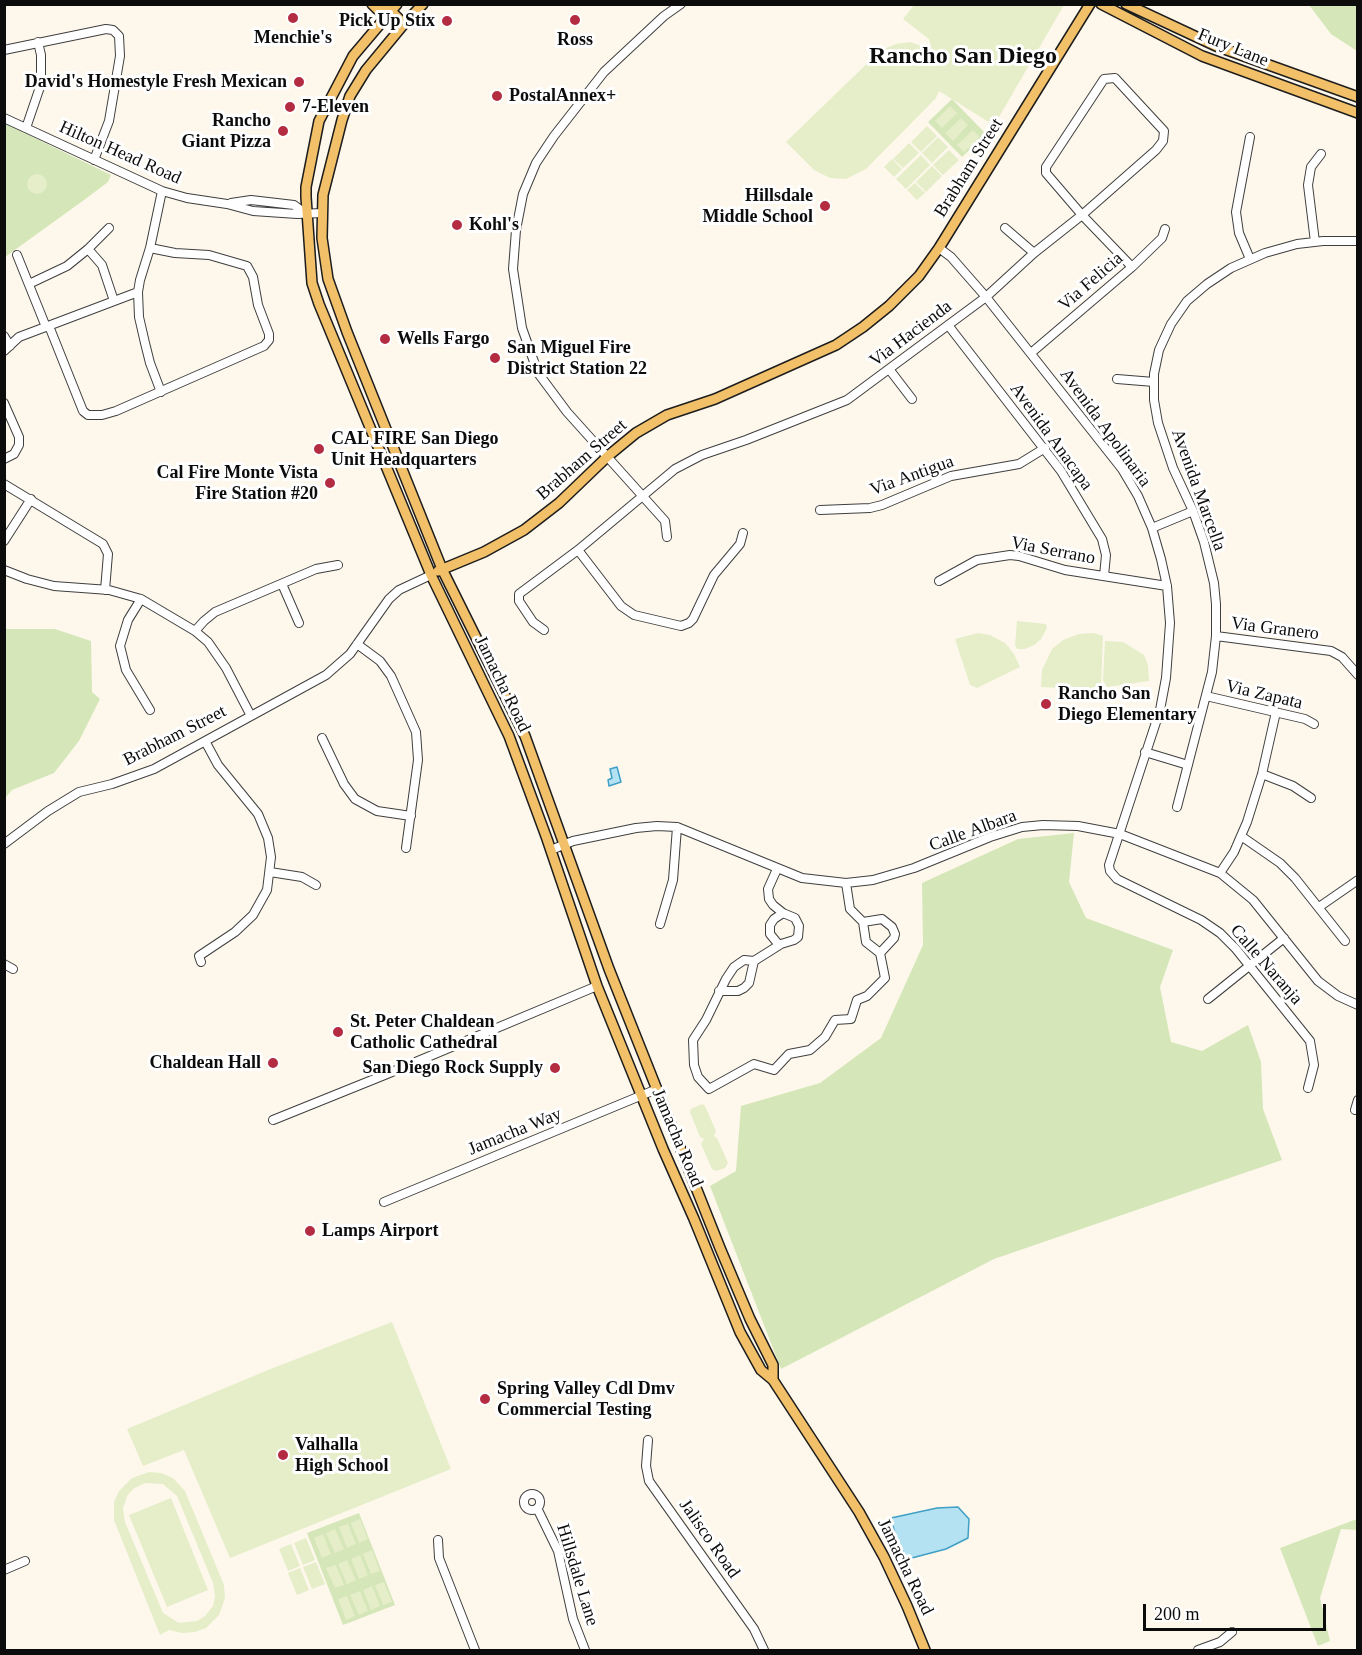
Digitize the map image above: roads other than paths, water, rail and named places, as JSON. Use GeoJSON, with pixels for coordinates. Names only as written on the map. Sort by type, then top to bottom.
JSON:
{"type":"FeatureCollection","features":[{"type":"Feature","properties":{"kind":"main road"},"geometry":{"type":"LineString","coordinates":[[372,4],[378,10],[392,6],[404,24]]}},
{"type":"Feature","properties":{"kind":"main road","name":"Jamacha Road"},"geometry":{"type":"LineString","coordinates":[[423,4],[366,70],[350,96],[333,151],[323,195],[322,238],[331,290],[442,569],[520,725],[538,768],[609,969],[701,1201],[750,1319],[773,1365],[773,1380]]}},
{"type":"Feature","properties":{"kind":"main road","name":"Brabham Street"},"geometry":{"type":"LineString","coordinates":[[430,575],[484,552],[524,530],[559,503],[608,456],[636,433],[667,415],[715,399],[836,345],[889,306],[919,276],[939,248],[1090,4]]}},
{"type":"Feature","properties":{"kind":"main road","name":"Fury Lane"},"geometry":{"type":"LineString","coordinates":[[1101,4],[1202,56],[1358,113]]}},
{"type":"Feature","properties":{"kind":"main road","name":"Fury Lane"},"geometry":{"type":"LineString","coordinates":[[1126,4],[1216,46],[1358,98]]}},
{"type":"Feature","properties":{"kind":"main road","name":"Jamacha Road"},"geometry":{"type":"LineString","coordinates":[[392,6],[353,56],[320,121],[306,187],[305,213],[312,283],[430,575],[509,736],[597,986],[740,1332],[761,1370],[773,1380],[859,1512],[884,1557],[924,1650]]}},
{"type":"Feature","properties":{"kind":"main road"},"geometry":{"type":"LineString","coordinates":[[694,1219],[701,1201]]}},
{"type":"Feature","properties":{"kind":"street"},"geometry":{"type":"LineString","coordinates":[[667,537],[665,521],[567,412],[538,373],[521,325],[513,269],[516,230],[523,194],[536,163],[604,72],[664,16],[681,4]]}},
{"type":"Feature","properties":{"kind":"street"},"geometry":{"type":"LineString","coordinates":[[4,50],[106,29],[113,30],[119,36],[120,56],[114,98],[109,121],[94,160]]}},
{"type":"Feature","properties":{"kind":"street"},"geometry":{"type":"LineString","coordinates":[[26,128],[41,84],[41,56],[38,42]]}},
{"type":"Feature","properties":{"kind":"street","name":"Via Hacienda"},"geometry":{"type":"LineString","coordinates":[[544,630],[533,622],[519,601],[519,594],[578,550],[642,495],[690,460],[847,400],[986,297],[1034,253],[1082,215],[1163,141],[1164,131],[1115,78],[1104,79],[1046,167],[1046,173],[1082,215]]}},
{"type":"Feature","properties":{"kind":"street","name":"Hilton Head Road"},"geometry":{"type":"LineString","coordinates":[[4,118],[162,191],[253,211],[322,213]]}},
{"type":"Feature","properties":{"kind":"street"},"geometry":{"type":"LineString","coordinates":[[1250,137],[1236,212],[1239,233],[1250,259]]}},
{"type":"Feature","properties":{"kind":"street"},"geometry":{"type":"LineString","coordinates":[[1315,242],[1308,185],[1311,167],[1321,154]]}},
{"type":"Feature","properties":{"kind":"street"},"geometry":{"type":"LineString","coordinates":[[161,393],[150,363],[138,292],[162,191]]}},
{"type":"Feature","properties":{"kind":"street"},"geometry":{"type":"LineString","coordinates":[[1082,215],[1132,267]]}},
{"type":"Feature","properties":{"kind":"street"},"geometry":{"type":"LineString","coordinates":[[30,284],[67,266],[109,228]]}},
{"type":"Feature","properties":{"kind":"street"},"geometry":{"type":"LineString","coordinates":[[1005,228],[1034,253]]}},
{"type":"Feature","properties":{"kind":"street","name":"Via Felicia"},"geometry":{"type":"LineString","coordinates":[[1031,353],[1132,267],[1162,238],[1165,229]]}},
{"type":"Feature","properties":{"kind":"street","name":"Avenida Marcella"},"geometry":{"type":"LineString","coordinates":[[1177,807],[1212,672],[1216,636],[1214,583],[1204,542],[1161,437],[1154,400],[1154,374],[1162,344],[1171,324],[1187,301],[1218,276],[1250,259],[1289,246],[1315,242],[1358,241]]}},
{"type":"Feature","properties":{"kind":"street"},"geometry":{"type":"LineString","coordinates":[[17,255],[83,411],[88,415],[102,415],[161,393],[264,346],[269,340],[258,305],[253,277],[247,266],[209,255],[175,253],[150,248]]}},
{"type":"Feature","properties":{"kind":"street","name":"Avenida Apolinaria"},"geometry":{"type":"LineString","coordinates":[[939,248],[951,257],[986,297],[1122,469],[1138,496],[1152,528],[1161,559],[1167,586],[1170,623],[1166,678],[1160,710],[1108,865],[1112,875],[1117,879]]}},
{"type":"Feature","properties":{"kind":"street"},"geometry":{"type":"LineString","coordinates":[[88,249],[102,265],[114,301]]}},
{"type":"Feature","properties":{"kind":"street"},"geometry":{"type":"LineString","coordinates":[[4,336],[7,348],[19,337],[138,292]]}},
{"type":"Feature","properties":{"kind":"street","name":"Avenida Anacapa"},"geometry":{"type":"LineString","coordinates":[[948,325],[1045,448],[1102,539],[1106,555],[1104,576]]}},
{"type":"Feature","properties":{"kind":"street"},"geometry":{"type":"LineString","coordinates":[[889,369],[912,399]]}},
{"type":"Feature","properties":{"kind":"street"},"geometry":{"type":"LineString","coordinates":[[1117,379],[1154,382]]}},
{"type":"Feature","properties":{"kind":"street"},"geometry":{"type":"LineString","coordinates":[[4,403],[19,437],[19,445],[14,454],[4,459]]}},
{"type":"Feature","properties":{"kind":"street","name":"Via Antigua"},"geometry":{"type":"LineString","coordinates":[[820,510],[870,508],[882,505],[951,476],[1019,464],[1045,448]]}},
{"type":"Feature","properties":{"kind":"street"},"geometry":{"type":"LineString","coordinates":[[4,483],[103,543],[108,554],[105,590]]}},
{"type":"Feature","properties":{"kind":"street"},"geometry":{"type":"LineString","coordinates":[[4,541],[31,499]]}},
{"type":"Feature","properties":{"kind":"street"},"geometry":{"type":"LineString","coordinates":[[1152,528],[1193,511]]}},
{"type":"Feature","properties":{"kind":"street"},"geometry":{"type":"LineString","coordinates":[[578,550],[621,606],[634,615],[681,626],[693,619],[714,575],[740,544],[742,533]]}},
{"type":"Feature","properties":{"kind":"street","name":"Via Serrano"},"geometry":{"type":"LineString","coordinates":[[939,581],[976,560],[1010,555],[1065,570],[1167,586]]}},
{"type":"Feature","properties":{"kind":"street"},"geometry":{"type":"LineString","coordinates":[[195,631],[215,612],[316,569],[338,565]]}},
{"type":"Feature","properties":{"kind":"street"},"geometry":{"type":"LineString","coordinates":[[4,570],[54,586],[105,590],[141,599],[195,631],[208,642],[226,668],[251,716]]}},
{"type":"Feature","properties":{"kind":"street","name":"Brabham Street"},"geometry":{"type":"LineString","coordinates":[[4,844],[48,810],[79,792],[154,769],[326,675],[341,663],[357,644],[389,599],[399,590],[430,575]]}},
{"type":"Feature","properties":{"kind":"street"},"geometry":{"type":"LineString","coordinates":[[282,584],[298,623]]}},
{"type":"Feature","properties":{"kind":"street"},"geometry":{"type":"LineString","coordinates":[[141,599],[128,620],[120,646],[126,670],[150,710]]}},
{"type":"Feature","properties":{"kind":"street","name":"Via Granero"},"geometry":{"type":"LineString","coordinates":[[1216,636],[1331,651],[1342,657],[1358,675]]}},
{"type":"Feature","properties":{"kind":"street"},"geometry":{"type":"LineString","coordinates":[[357,644],[380,661],[392,676],[416,732],[418,760],[406,848]]}},
{"type":"Feature","properties":{"kind":"street","name":"Via Zapata"},"geometry":{"type":"LineString","coordinates":[[1206,696],[1305,719],[1314,724]]}},
{"type":"Feature","properties":{"kind":"street"},"geometry":{"type":"LineString","coordinates":[[1220,873],[1242,836],[1262,774],[1276,712]]}},
{"type":"Feature","properties":{"kind":"street"},"geometry":{"type":"LineString","coordinates":[[322,738],[344,784],[356,799],[376,811],[411,816]]}},
{"type":"Feature","properties":{"kind":"street"},"geometry":{"type":"LineString","coordinates":[[201,962],[199,956],[236,932],[253,915],[267,890],[271,857],[268,838],[258,814],[218,765],[205,741]]}},
{"type":"Feature","properties":{"kind":"street"},"geometry":{"type":"LineString","coordinates":[[1145,752],[1188,765]]}},
{"type":"Feature","properties":{"kind":"street"},"geometry":{"type":"LineString","coordinates":[[1262,774],[1293,786],[1311,798]]}},
{"type":"Feature","properties":{"kind":"street","name":"Calle Albara"},"geometry":{"type":"LineString","coordinates":[[551,850],[564,844],[636,828],[676,827],[777,869],[812,880],[846,883],[873,880],[914,868],[990,837],[1022,827],[1078,826],[1120,834],[1220,873],[1253,900],[1318,981],[1338,996],[1358,1005]]}},
{"type":"Feature","properties":{"kind":"street"},"geometry":{"type":"LineString","coordinates":[[660,924],[673,880],[676,827]]}},
{"type":"Feature","properties":{"kind":"street"},"geometry":{"type":"LineString","coordinates":[[1242,836],[1280,863],[1295,878],[1345,941]]}},
{"type":"Feature","properties":{"kind":"street"},"geometry":{"type":"LineString","coordinates":[[777,869],[768,888],[768,895],[773,905],[783,913],[795,918],[800,929],[798,937],[779,945],[754,961],[744,960],[734,967],[719,991],[706,1020],[693,1040],[694,1065],[698,1077],[709,1089],[754,1064],[774,1070],[789,1054],[810,1050],[825,1037],[835,1020],[851,1019],[857,1000],[867,996],[885,978],[879,953],[866,942],[863,922],[850,909],[846,883]]}},
{"type":"Feature","properties":{"kind":"street"},"geometry":{"type":"LineString","coordinates":[[270,872],[302,877],[316,885]]}},
{"type":"Feature","properties":{"kind":"street","name":"Calle Naranja"},"geometry":{"type":"LineString","coordinates":[[1117,879],[1201,920],[1229,941],[1310,1041],[1314,1065],[1308,1088]]}},
{"type":"Feature","properties":{"kind":"street"},"geometry":{"type":"LineString","coordinates":[[1319,907],[1358,880]]}},
{"type":"Feature","properties":{"kind":"street"},"geometry":{"type":"LineString","coordinates":[[779,945],[770,934],[770,925],[783,913]]}},
{"type":"Feature","properties":{"kind":"street"},"geometry":{"type":"LineString","coordinates":[[863,922],[882,918],[892,927],[894,938],[879,953]]}},
{"type":"Feature","properties":{"kind":"street"},"geometry":{"type":"LineString","coordinates":[[1208,999],[1284,938]]}},
{"type":"Feature","properties":{"kind":"street"},"geometry":{"type":"LineString","coordinates":[[719,991],[738,991],[744,988],[749,983],[754,961]]}},
{"type":"Feature","properties":{"kind":"street"},"geometry":{"type":"LineString","coordinates":[[4,964],[13,969]]}},
{"type":"Feature","properties":{"kind":"street"},"geometry":{"type":"LineString","coordinates":[[273,1119],[597,986]]}},
{"type":"Feature","properties":{"kind":"street","name":"Jamacha Way"},"geometry":{"type":"LineString","coordinates":[[384,1202],[657,1089]]}},
{"type":"Feature","properties":{"kind":"street"},"geometry":{"type":"LineString","coordinates":[[1358,1100],[1355,1110],[1358,1110]]}},
{"type":"Feature","properties":{"kind":"street","name":"Jalisco Road"},"geometry":{"type":"LineString","coordinates":[[648,1440],[646,1466],[650,1481],[754,1629],[764,1650]]}},
{"type":"Feature","properties":{"kind":"street","name":"Hillsdale Lane"},"geometry":{"type":"LineString","coordinates":[[537,1508],[558,1551],[573,1618],[585,1650]]}},
{"type":"Feature","properties":{"kind":"street"},"geometry":{"type":"LineString","coordinates":[[438,1540],[439,1558],[475,1650]]}},
{"type":"Feature","properties":{"kind":"street"},"geometry":{"type":"LineString","coordinates":[[4,1570],[24,1561]]}},
{"type":"Feature","properties":{"kind":"street"},"geometry":{"type":"LineString","coordinates":[[1198,1650],[1220,1642],[1232,1632]]}},
{"type":"Feature","properties":{"kind":"water"},"geometry":{"type":"Polygon","coordinates":[[[617,767],[621,782],[609,786],[608,780],[612,778],[610,769],[617,767]]]}},
{"type":"Feature","properties":{"kind":"water"},"geometry":{"type":"Polygon","coordinates":[[[958,1507],[969,1519],[968,1538],[946,1549],[908,1559],[897,1542],[891,1518],[937,1508],[958,1507]]]}},
{"type":"Feature","properties":{"kind":"place","name":"Menchie's"},"geometry":{"type":"Point","coordinates":[293,18]}},
{"type":"Feature","properties":{"kind":"place","name":"Ross"},"geometry":{"type":"Point","coordinates":[575,20]}},
{"type":"Feature","properties":{"kind":"place","name":"Pick Up Stix"},"geometry":{"type":"Point","coordinates":[447,21]}},
{"type":"Feature","properties":{"kind":"place","name":"David's Homestyle Fresh Mexican"},"geometry":{"type":"Point","coordinates":[299,82]}},
{"type":"Feature","properties":{"kind":"place","name":"PostalAnnex+"},"geometry":{"type":"Point","coordinates":[497,96]}},
{"type":"Feature","properties":{"kind":"place","name":"7-Eleven"},"geometry":{"type":"Point","coordinates":[290,107]}},
{"type":"Feature","properties":{"kind":"place","name":"Rancho Giant Pizza"},"geometry":{"type":"Point","coordinates":[283,131]}},
{"type":"Feature","properties":{"kind":"place","name":"Hillsdale Middle School"},"geometry":{"type":"Point","coordinates":[825,206]}},
{"type":"Feature","properties":{"kind":"place","name":"Kohl's"},"geometry":{"type":"Point","coordinates":[457,225]}},
{"type":"Feature","properties":{"kind":"place","name":"Wells Fargo"},"geometry":{"type":"Point","coordinates":[385,339]}},
{"type":"Feature","properties":{"kind":"place","name":"San Miguel Fire District Station 22"},"geometry":{"type":"Point","coordinates":[495,358]}},
{"type":"Feature","properties":{"kind":"place","name":"CAL FIRE San Diego Unit Headquarters"},"geometry":{"type":"Point","coordinates":[319,449]}},
{"type":"Feature","properties":{"kind":"place","name":"Cal Fire Monte Vista Fire Station #20"},"geometry":{"type":"Point","coordinates":[330,483]}},
{"type":"Feature","properties":{"kind":"place","name":"Rancho San Diego Elementary"},"geometry":{"type":"Point","coordinates":[1046,704]}},
{"type":"Feature","properties":{"kind":"place","name":"St. Peter Chaldean Catholic Cathedral"},"geometry":{"type":"Point","coordinates":[338,1032]}},
{"type":"Feature","properties":{"kind":"place","name":"Chaldean Hall"},"geometry":{"type":"Point","coordinates":[273,1063]}},
{"type":"Feature","properties":{"kind":"place","name":"San Diego Rock Supply"},"geometry":{"type":"Point","coordinates":[555,1068]}},
{"type":"Feature","properties":{"kind":"place","name":"Lamps Airport"},"geometry":{"type":"Point","coordinates":[310,1231]}},
{"type":"Feature","properties":{"kind":"place","name":"Spring Valley Cdl Dmv Commercial Testing"},"geometry":{"type":"Point","coordinates":[485,1399]}},
{"type":"Feature","properties":{"kind":"place","name":"Valhalla High School"},"geometry":{"type":"Point","coordinates":[283,1455]}},
{"type":"Feature","properties":{"kind":"district","name":"Rancho San Diego"},"geometry":{"type":"Point","coordinates":[963,57]}}]}
